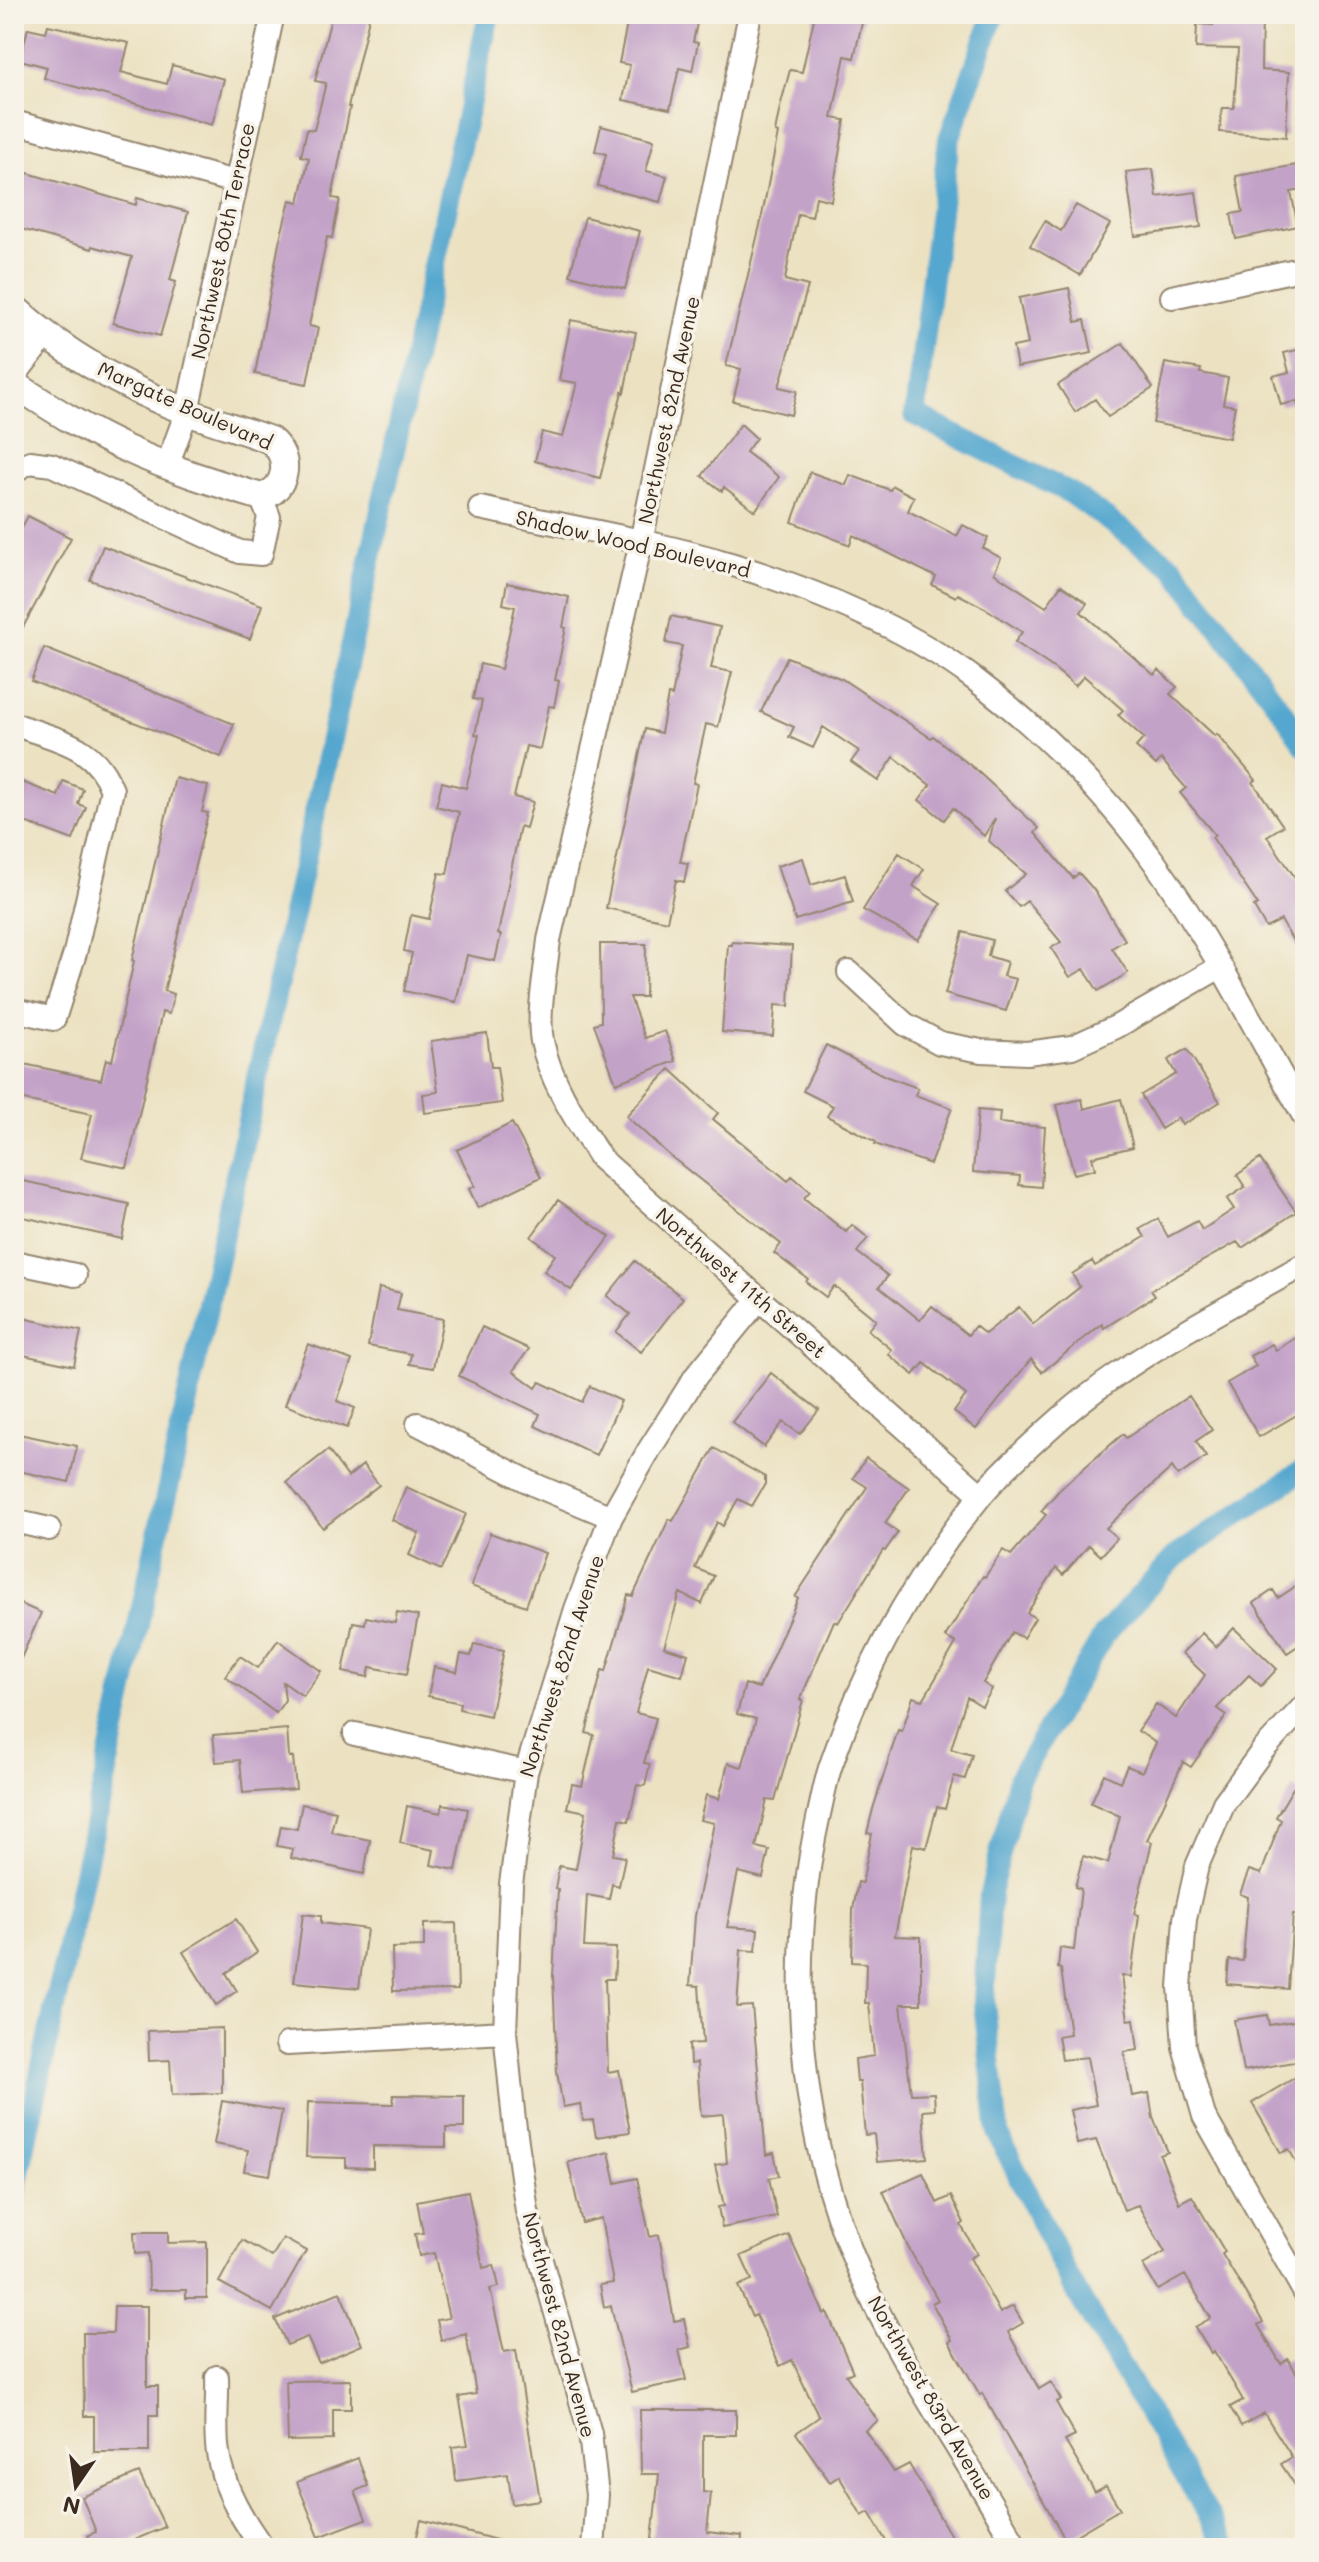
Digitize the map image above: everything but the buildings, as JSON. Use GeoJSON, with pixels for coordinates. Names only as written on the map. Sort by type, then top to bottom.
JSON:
{"type":"FeatureCollection","features":[{"type":"Feature","properties":{"kind":"street","name":"Northwest 80th Terrace"},"geometry":{"type":"LineString","coordinates":[[167,466],[187,411],[273,14]]}},
{"type":"Feature","properties":{"kind":"street","name":"Northwest 82nd Avenue"},"geometry":{"type":"LineString","coordinates":[[542,1040],[543,990],[549,940],[641,542],[750,14]]}},
{"type":"Feature","properties":{"kind":"street"},"geometry":{"type":"LineString","coordinates":[[14,122],[235,182]]}},
{"type":"Feature","properties":{"kind":"street"},"geometry":{"type":"LineString","coordinates":[[1172,297],[1305,268]]}},
{"type":"Feature","properties":{"kind":"street","name":"Margate Boulevard"},"geometry":{"type":"LineString","coordinates":[[14,308],[44,334],[115,378],[187,411],[270,440],[279,447],[285,465],[282,479],[274,491],[261,497]]}},
{"type":"Feature","properties":{"kind":"street"},"geometry":{"type":"LineString","coordinates":[[14,373],[44,334]]}},
{"type":"Feature","properties":{"kind":"street"},"geometry":{"type":"LineString","coordinates":[[14,384],[87,429],[167,466],[261,497],[269,517],[261,554],[240,552],[52,465],[30,462],[14,471]]}},
{"type":"Feature","properties":{"kind":"street","name":"Shadow Wood Boulevard"},"geometry":{"type":"LineString","coordinates":[[480,508],[733,565],[809,591],[898,632],[972,677],[1037,732],[1101,795],[1155,864],[1220,967],[1305,1118]]}},
{"type":"Feature","properties":{"kind":"street"},"geometry":{"type":"LineString","coordinates":[[14,724],[85,751],[104,769],[112,790],[75,953],[54,1019],[14,1010]]}},
{"type":"Feature","properties":{"kind":"street"},"geometry":{"type":"LineString","coordinates":[[849,972],[905,1024],[940,1043],[981,1051],[1027,1053],[1072,1047],[1116,1027],[1220,967]]}},
{"type":"Feature","properties":{"kind":"street","name":"Northwest 11th Street"},"geometry":{"type":"LineString","coordinates":[[542,1040],[562,1095],[601,1159],[981,1495]]}},
{"type":"Feature","properties":{"kind":"street"},"geometry":{"type":"LineString","coordinates":[[14,1262],[75,1275]]}},
{"type":"Feature","properties":{"kind":"street","name":"Northwest 83rd Avenue"},"geometry":{"type":"LineString","coordinates":[[1017,2548],[876,2308],[837,2214],[813,2121],[802,2029],[802,1943],[810,1856],[831,1764],[868,1672],[918,1580],[981,1495],[1064,1416],[1159,1345],[1305,1264]]}},
{"type":"Feature","properties":{"kind":"street","name":"Northwest 82nd Avenue"},"geometry":{"type":"LineString","coordinates":[[593,2548],[597,2495],[590,2433],[527,2211],[514,2121],[505,2032],[511,1884],[526,1772],[576,1609],[611,1517],[696,1376],[759,1299]]}},
{"type":"Feature","properties":{"kind":"street"},"geometry":{"type":"LineString","coordinates":[[418,1424],[535,1485],[611,1517]]}},
{"type":"Feature","properties":{"kind":"street"},"geometry":{"type":"LineString","coordinates":[[14,1521],[49,1529]]}},
{"type":"Feature","properties":{"kind":"street"},"geometry":{"type":"LineString","coordinates":[[1305,1705],[1263,1750],[1224,1803],[1197,1866],[1185,1919],[1180,1987],[1184,2047],[1204,2116],[1305,2293]]}},
{"type":"Feature","properties":{"kind":"street"},"geometry":{"type":"LineString","coordinates":[[355,1734],[526,1772]]}},
{"type":"Feature","properties":{"kind":"street"},"geometry":{"type":"LineString","coordinates":[[287,2044],[505,2032]]}},
{"type":"Feature","properties":{"kind":"street"},"geometry":{"type":"LineString","coordinates":[[217,2377],[218,2452],[229,2489],[246,2525],[263,2548]]}},
{"type":"Feature","properties":{"kind":"waterway"},"geometry":{"type":"LineString","coordinates":[[14,2195],[489,14]]}},
{"type":"Feature","properties":{"kind":"waterway"},"geometry":{"type":"LineString","coordinates":[[994,14],[949,139],[915,415],[1072,494],[1173,567],[1286,716],[1305,746]]}},
{"type":"Feature","properties":{"kind":"waterway"},"geometry":{"type":"LineString","coordinates":[[1228,2548],[1069,2279],[998,2134],[984,2003],[990,1894],[1019,1778],[1104,1635],[1175,1557],[1305,1469]]}}]}
